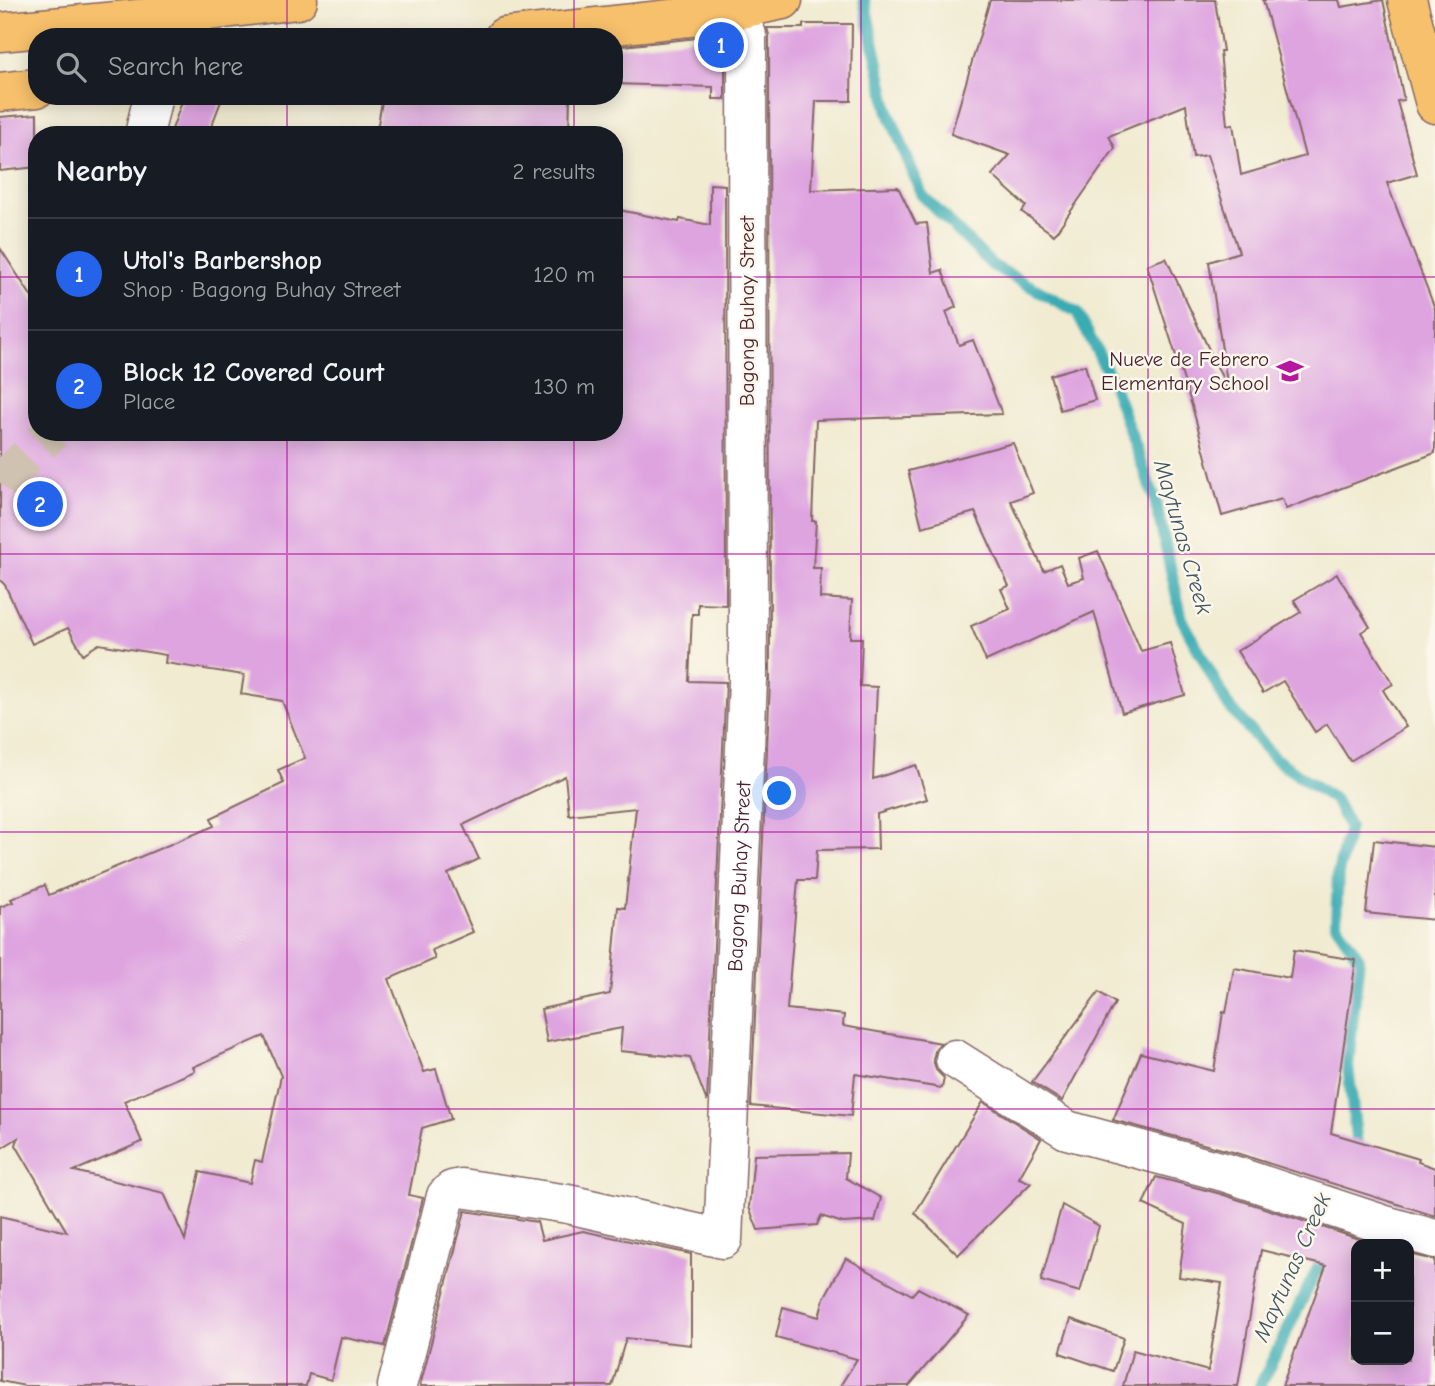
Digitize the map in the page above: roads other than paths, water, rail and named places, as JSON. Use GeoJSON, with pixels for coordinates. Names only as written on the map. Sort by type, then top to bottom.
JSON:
{"type":"FeatureCollection","features":[{"type":"Feature","properties":{"kind":"main road"},"geometry":{"type":"LineString","coordinates":[[48,28],[169,18],[298,0]]}},
{"type":"Feature","properties":{"kind":"main road"},"geometry":{"type":"LineString","coordinates":[[587,28],[717,14],[783,0]]}},
{"type":"Feature","properties":{"kind":"main road"},"geometry":{"type":"LineString","coordinates":[[1407,0],[1435,104]]}},
{"type":"Feature","properties":{"kind":"main road"},"geometry":{"type":"LineString","coordinates":[[0,32],[28,30]]}},
{"type":"Feature","properties":{"kind":"main road"},"geometry":{"type":"LineString","coordinates":[[0,92],[28,89]]}},
{"type":"Feature","properties":{"kind":"street","name":"Bagong Buhay Street"},"geometry":{"type":"LineString","coordinates":[[397,1386],[446,1196],[452,1190],[461,1188],[568,1204],[723,1239],[748,681],[747,36]]}},
{"type":"Feature","properties":{"kind":"street"},"geometry":{"type":"LineString","coordinates":[[146,126],[151,105]]}},
{"type":"Feature","properties":{"kind":"street"},"geometry":{"type":"LineString","coordinates":[[955,1059],[1067,1130],[1227,1173],[1435,1239]]}},
{"type":"Feature","properties":{"kind":"waterway","name":"Maytunas Creek"},"geometry":{"type":"LineString","coordinates":[[864,0],[889,113],[922,195],[992,265],[1077,312],[1110,377],[1155,500],[1182,619],[1227,704],[1274,758],[1335,800],[1349,827],[1338,873],[1336,924],[1359,958],[1348,1066],[1358,1155]]}},
{"type":"Feature","properties":{"kind":"waterway","name":"Maytunas Creek"},"geometry":{"type":"LineString","coordinates":[[1260,1386],[1326,1251]]}},
{"type":"Feature","properties":{"kind":"tunnel"},"geometry":{"type":"LineString","coordinates":[[0,483],[43,441]]}},
{"type":"Feature","properties":{"kind":"place","name":"Utol's Barbershop"},"geometry":{"type":"Point","coordinates":[721,45]}},
{"type":"Feature","properties":{"kind":"place","name":"Nueve de Febrero Elementary School"},"geometry":{"type":"Point","coordinates":[1290,371]}},
{"type":"Feature","properties":{"kind":"place","name":"Block 12 Covered Court"},"geometry":{"type":"Point","coordinates":[40,504]}}]}
